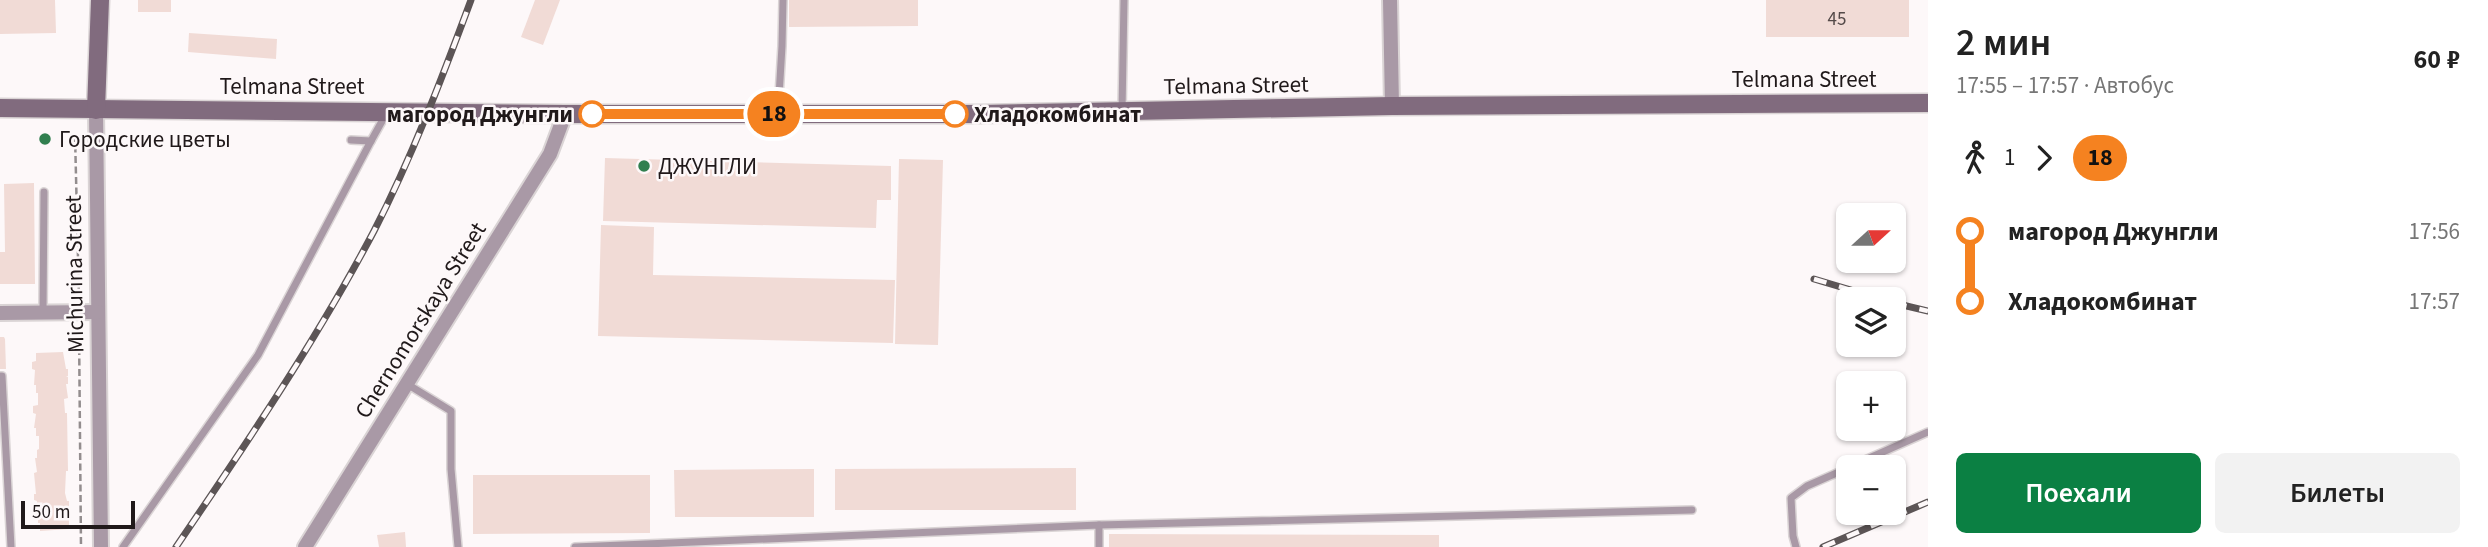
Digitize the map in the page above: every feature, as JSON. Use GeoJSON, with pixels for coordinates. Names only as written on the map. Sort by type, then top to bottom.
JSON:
{"type":"FeatureCollection","features":[{"type":"Feature","properties":{"kind":"street","name":"Michurina Street"},"geometry":{"type":"LineString","coordinates":[[100,0],[96,110],[101,547]]}},
{"type":"Feature","properties":{"kind":"street"},"geometry":{"type":"LineString","coordinates":[[1390,0],[1392,106]]}},
{"type":"Feature","properties":{"kind":"street","name":"Telmana Street"},"geometry":{"type":"LineString","coordinates":[[0,108],[778,114],[1122,113],[1392,106],[1928,103]]}},
{"type":"Feature","properties":{"kind":"street","name":"Chernomorskaya Street"},"geometry":{"type":"LineString","coordinates":[[305,547],[550,154],[565,114]]}},
{"type":"Feature","properties":{"kind":"street"},"geometry":{"type":"LineString","coordinates":[[0,313],[99,312]]}},
{"type":"Feature","properties":{"kind":"lane"},"geometry":{"type":"LineString","coordinates":[[778,114],[783,0]]}},
{"type":"Feature","properties":{"kind":"lane"},"geometry":{"type":"LineString","coordinates":[[1122,113],[1124,0]]}},
{"type":"Feature","properties":{"kind":"lane"},"geometry":{"type":"LineString","coordinates":[[123,547],[258,355],[388,111]]}},
{"type":"Feature","properties":{"kind":"lane"},"geometry":{"type":"LineString","coordinates":[[351,140],[371,141]]}},
{"type":"Feature","properties":{"kind":"lane"},"geometry":{"type":"LineString","coordinates":[[43,314],[44,192]]}},
{"type":"Feature","properties":{"kind":"lane"},"geometry":{"type":"LineString","coordinates":[[0,376],[11,547]]}},
{"type":"Feature","properties":{"kind":"lane"},"geometry":{"type":"LineString","coordinates":[[407,384],[451,411],[451,469],[458,547]]}},
{"type":"Feature","properties":{"kind":"lane"},"geometry":{"type":"LineString","coordinates":[[1875,455],[1928,432]]}},
{"type":"Feature","properties":{"kind":"lane"},"geometry":{"type":"LineString","coordinates":[[1796,547],[1791,498],[1807,486],[1836,473]]}},
{"type":"Feature","properties":{"kind":"lane"},"geometry":{"type":"LineString","coordinates":[[575,547],[1099,525],[1692,510]]}},
{"type":"Feature","properties":{"kind":"lane"},"geometry":{"type":"LineString","coordinates":[[1099,525],[1099,547]]}},
{"type":"Feature","properties":{"kind":"path"},"geometry":{"type":"LineString","coordinates":[[75,135],[81,547]]}},
{"type":"Feature","properties":{"kind":"building"},"geometry":{"type":"Polygon","coordinates":[[[0,0],[55,0],[56,33],[0,34],[0,0]]]}},
{"type":"Feature","properties":{"kind":"building"},"geometry":{"type":"Polygon","coordinates":[[[138,0],[171,0],[171,12],[138,12],[138,0]]]}},
{"type":"Feature","properties":{"kind":"building"},"geometry":{"type":"Polygon","coordinates":[[[535,0],[560,0],[543,45],[521,37],[535,0]]]}},
{"type":"Feature","properties":{"kind":"building"},"geometry":{"type":"Polygon","coordinates":[[[789,0],[918,0],[918,26],[789,27],[789,0]]]}},
{"type":"Feature","properties":{"kind":"building"},"geometry":{"type":"Polygon","coordinates":[[[1766,0],[1909,0],[1909,37],[1766,37],[1766,0]]]}},
{"type":"Feature","properties":{"kind":"building"},"geometry":{"type":"Polygon","coordinates":[[[189,33],[277,39],[276,59],[188,52],[189,33]]]}},
{"type":"Feature","properties":{"kind":"building"},"geometry":{"type":"Polygon","coordinates":[[[605,158],[891,166],[891,200],[877,200],[876,228],[603,221],[605,158]]]}},
{"type":"Feature","properties":{"kind":"building"},"geometry":{"type":"Polygon","coordinates":[[[899,159],[943,160],[938,345],[895,344],[899,159]]]}},
{"type":"Feature","properties":{"kind":"building"},"geometry":{"type":"Polygon","coordinates":[[[34,183],[35,284],[0,284],[0,252],[5,252],[4,184],[34,183]]]}},
{"type":"Feature","properties":{"kind":"building"},"geometry":{"type":"Polygon","coordinates":[[[601,225],[654,227],[653,275],[895,280],[893,343],[598,336],[601,225]]]}},
{"type":"Feature","properties":{"kind":"building"},"geometry":{"type":"Polygon","coordinates":[[[0,337],[5,339],[6,369],[0,369],[0,337]]]}},
{"type":"Feature","properties":{"kind":"building"},"geometry":{"type":"Polygon","coordinates":[[[63,352],[68,369],[68,398],[64,399],[67,413],[68,471],[65,493],[69,501],[69,529],[40,531],[36,516],[37,501],[34,500],[34,473],[37,472],[35,458],[39,449],[39,436],[36,436],[34,428],[36,414],[33,413],[33,406],[38,405],[38,393],[34,385],[35,370],[32,369],[32,362],[36,361],[36,353],[63,352]]]}},
{"type":"Feature","properties":{"kind":"building"},"geometry":{"type":"Polygon","coordinates":[[[1076,468],[1076,510],[835,510],[835,469],[1076,468]]]}},
{"type":"Feature","properties":{"kind":"building"},"geometry":{"type":"Polygon","coordinates":[[[814,469],[814,517],[675,517],[674,470],[814,469]]]}},
{"type":"Feature","properties":{"kind":"building"},"geometry":{"type":"Polygon","coordinates":[[[473,475],[650,475],[650,533],[473,534],[473,475]]]}},
{"type":"Feature","properties":{"kind":"building"},"geometry":{"type":"Polygon","coordinates":[[[405,532],[406,547],[379,547],[377,535],[405,532]]]}},
{"type":"Feature","properties":{"kind":"building"},"geometry":{"type":"Polygon","coordinates":[[[1109,534],[1439,535],[1439,547],[1109,547],[1109,534]]]}},
{"type":"Feature","properties":{"kind":"railway"},"geometry":{"type":"LineString","coordinates":[[176,547],[254,431],[352,272],[414,146],[471,0]]}},
{"type":"Feature","properties":{"kind":"railway"},"geometry":{"type":"LineString","coordinates":[[1814,279],[1841,287]]}},
{"type":"Feature","properties":{"kind":"railway"},"geometry":{"type":"LineString","coordinates":[[1906,306],[1928,311]]}},
{"type":"Feature","properties":{"kind":"railway"},"geometry":{"type":"LineString","coordinates":[[1823,547],[1928,502]]}},
{"type":"Feature","properties":{"kind":"bus line","name":"18"},"geometry":{"type":"LineString","coordinates":[[592,114],[955,114]]}},
{"type":"Feature","properties":{"kind":"place","name":"магород Джунгли"},"geometry":{"type":"Point","coordinates":[592,114]}},
{"type":"Feature","properties":{"kind":"place","name":"Хладокомбинат"},"geometry":{"type":"Point","coordinates":[955,114]}},
{"type":"Feature","properties":{"kind":"place","name":"Городские цветы"},"geometry":{"type":"Point","coordinates":[45,139]}},
{"type":"Feature","properties":{"kind":"place","name":"ДЖУНГЛИ"},"geometry":{"type":"Point","coordinates":[644,166]}}]}
